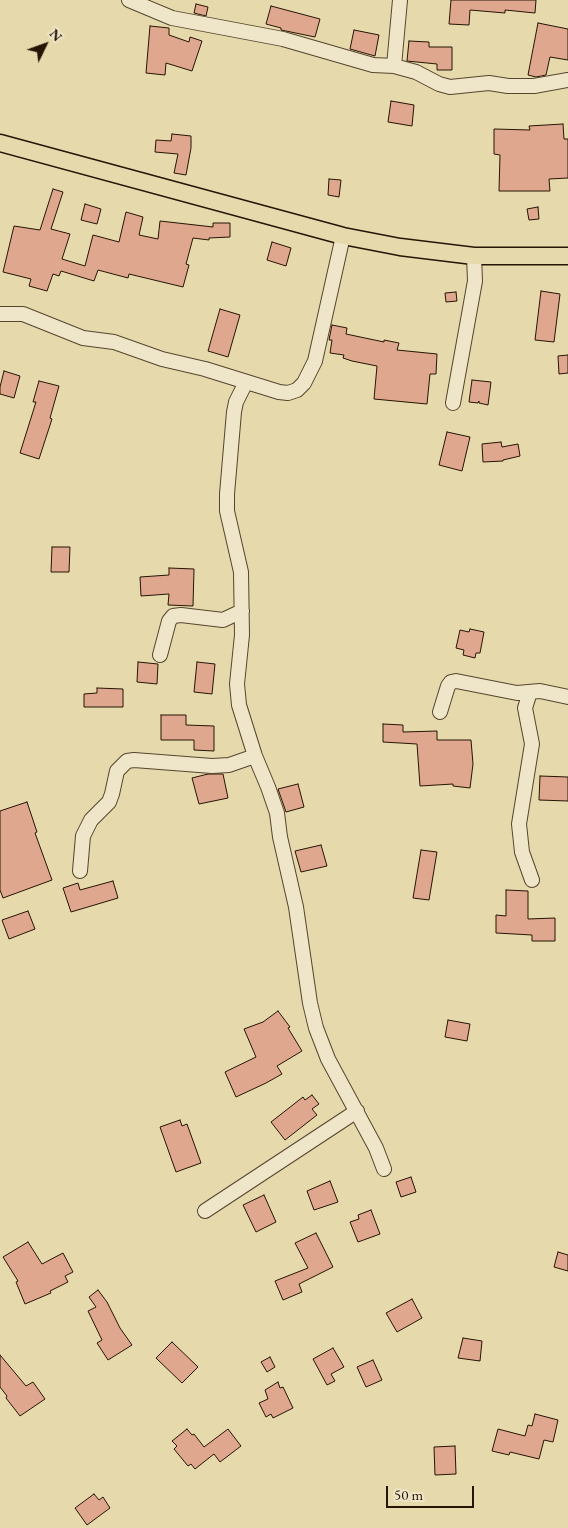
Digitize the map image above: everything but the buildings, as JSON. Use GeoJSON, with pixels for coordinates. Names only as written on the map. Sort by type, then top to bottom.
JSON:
{"type":"FeatureCollection","features":[{"type":"Feature","properties":{"kind":"main road"},"geometry":{"type":"LineString","coordinates":[[0,143],[343,236],[400,247],[474,256],[568,256]]}},
{"type":"Feature","properties":{"kind":"street"},"geometry":{"type":"LineString","coordinates":[[129,0],[172,18],[283,39],[373,65],[394,66],[416,72],[439,84],[450,87],[489,83],[508,86],[534,86],[568,80]]}},
{"type":"Feature","properties":{"kind":"street"},"geometry":{"type":"LineString","coordinates":[[394,66],[400,0]]}},
{"type":"Feature","properties":{"kind":"street"},"geometry":{"type":"LineString","coordinates":[[0,314],[23,314],[83,338],[114,342],[162,359],[205,369],[288,393],[297,390],[304,384],[315,361],[343,236]]}},
{"type":"Feature","properties":{"kind":"street"},"geometry":{"type":"LineString","coordinates":[[453,403],[475,281],[474,256]]}},
{"type":"Feature","properties":{"kind":"street"},"geometry":{"type":"LineString","coordinates":[[246,382],[234,412],[227,494],[227,511],[241,572],[242,635],[237,684],[239,705],[254,756],[277,813],[280,837],[296,907],[310,1003],[316,1028],[328,1059],[376,1148],[384,1170]]}},
{"type":"Feature","properties":{"kind":"street"},"geometry":{"type":"LineString","coordinates":[[160,655],[169,621],[173,616],[181,615],[223,620],[242,611]]}},
{"type":"Feature","properties":{"kind":"street"},"geometry":{"type":"LineString","coordinates":[[440,712],[448,686],[451,682],[456,681],[517,693],[540,691],[568,697]]}},
{"type":"Feature","properties":{"kind":"street"},"geometry":{"type":"LineString","coordinates":[[530,692],[525,708],[532,744],[518,824],[522,852],[532,880]]}},
{"type":"Feature","properties":{"kind":"street"},"geometry":{"type":"LineString","coordinates":[[80,871],[83,836],[91,820],[109,802],[117,771],[127,761],[212,766],[229,765],[254,756]]}},
{"type":"Feature","properties":{"kind":"street"},"geometry":{"type":"LineString","coordinates":[[205,1211],[356,1111]]}}]}
